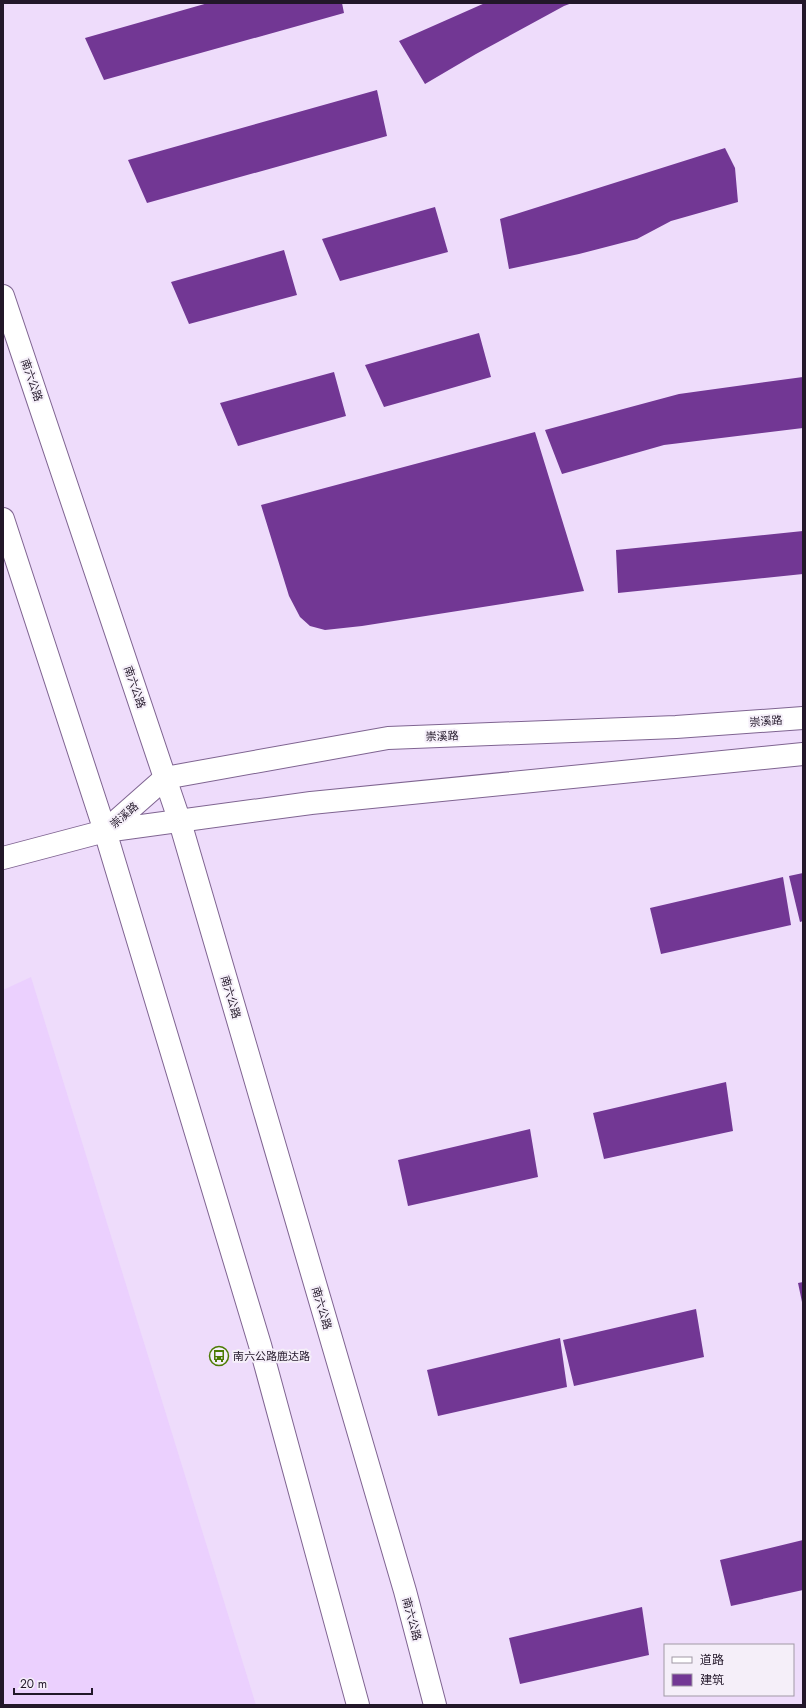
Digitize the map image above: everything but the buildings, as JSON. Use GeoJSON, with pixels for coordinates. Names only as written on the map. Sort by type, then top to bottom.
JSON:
{"type":"FeatureCollection","features":[{"type":"Feature","properties":{"kind":"main road","name":"南六公路"},"geometry":{"type":"LineString","coordinates":[[3,296],[180,822],[405,1591],[435,1705]]}},
{"type":"Feature","properties":{"kind":"main road"},"geometry":{"type":"LineString","coordinates":[[3,519],[105,831],[260,1345],[358,1705]]}},
{"type":"Feature","properties":{"kind":"main road","name":"崇溪路"},"geometry":{"type":"LineString","coordinates":[[105,831],[166,778],[388,738],[676,728],[803,718]]}},
{"type":"Feature","properties":{"kind":"main road","name":"崇溪路"},"geometry":{"type":"LineString","coordinates":[[3,858],[105,831],[311,803],[803,754]]}},
{"type":"Feature","properties":{"kind":"shaded area"},"geometry":{"type":"Polygon","coordinates":[[[31,977],[256,1705],[3,1705],[3,990],[31,977]]]}},
{"type":"Feature","properties":{"kind":"place","name":"南六公路鹿达路"},"geometry":{"type":"Point","coordinates":[219,1356]}}]}
